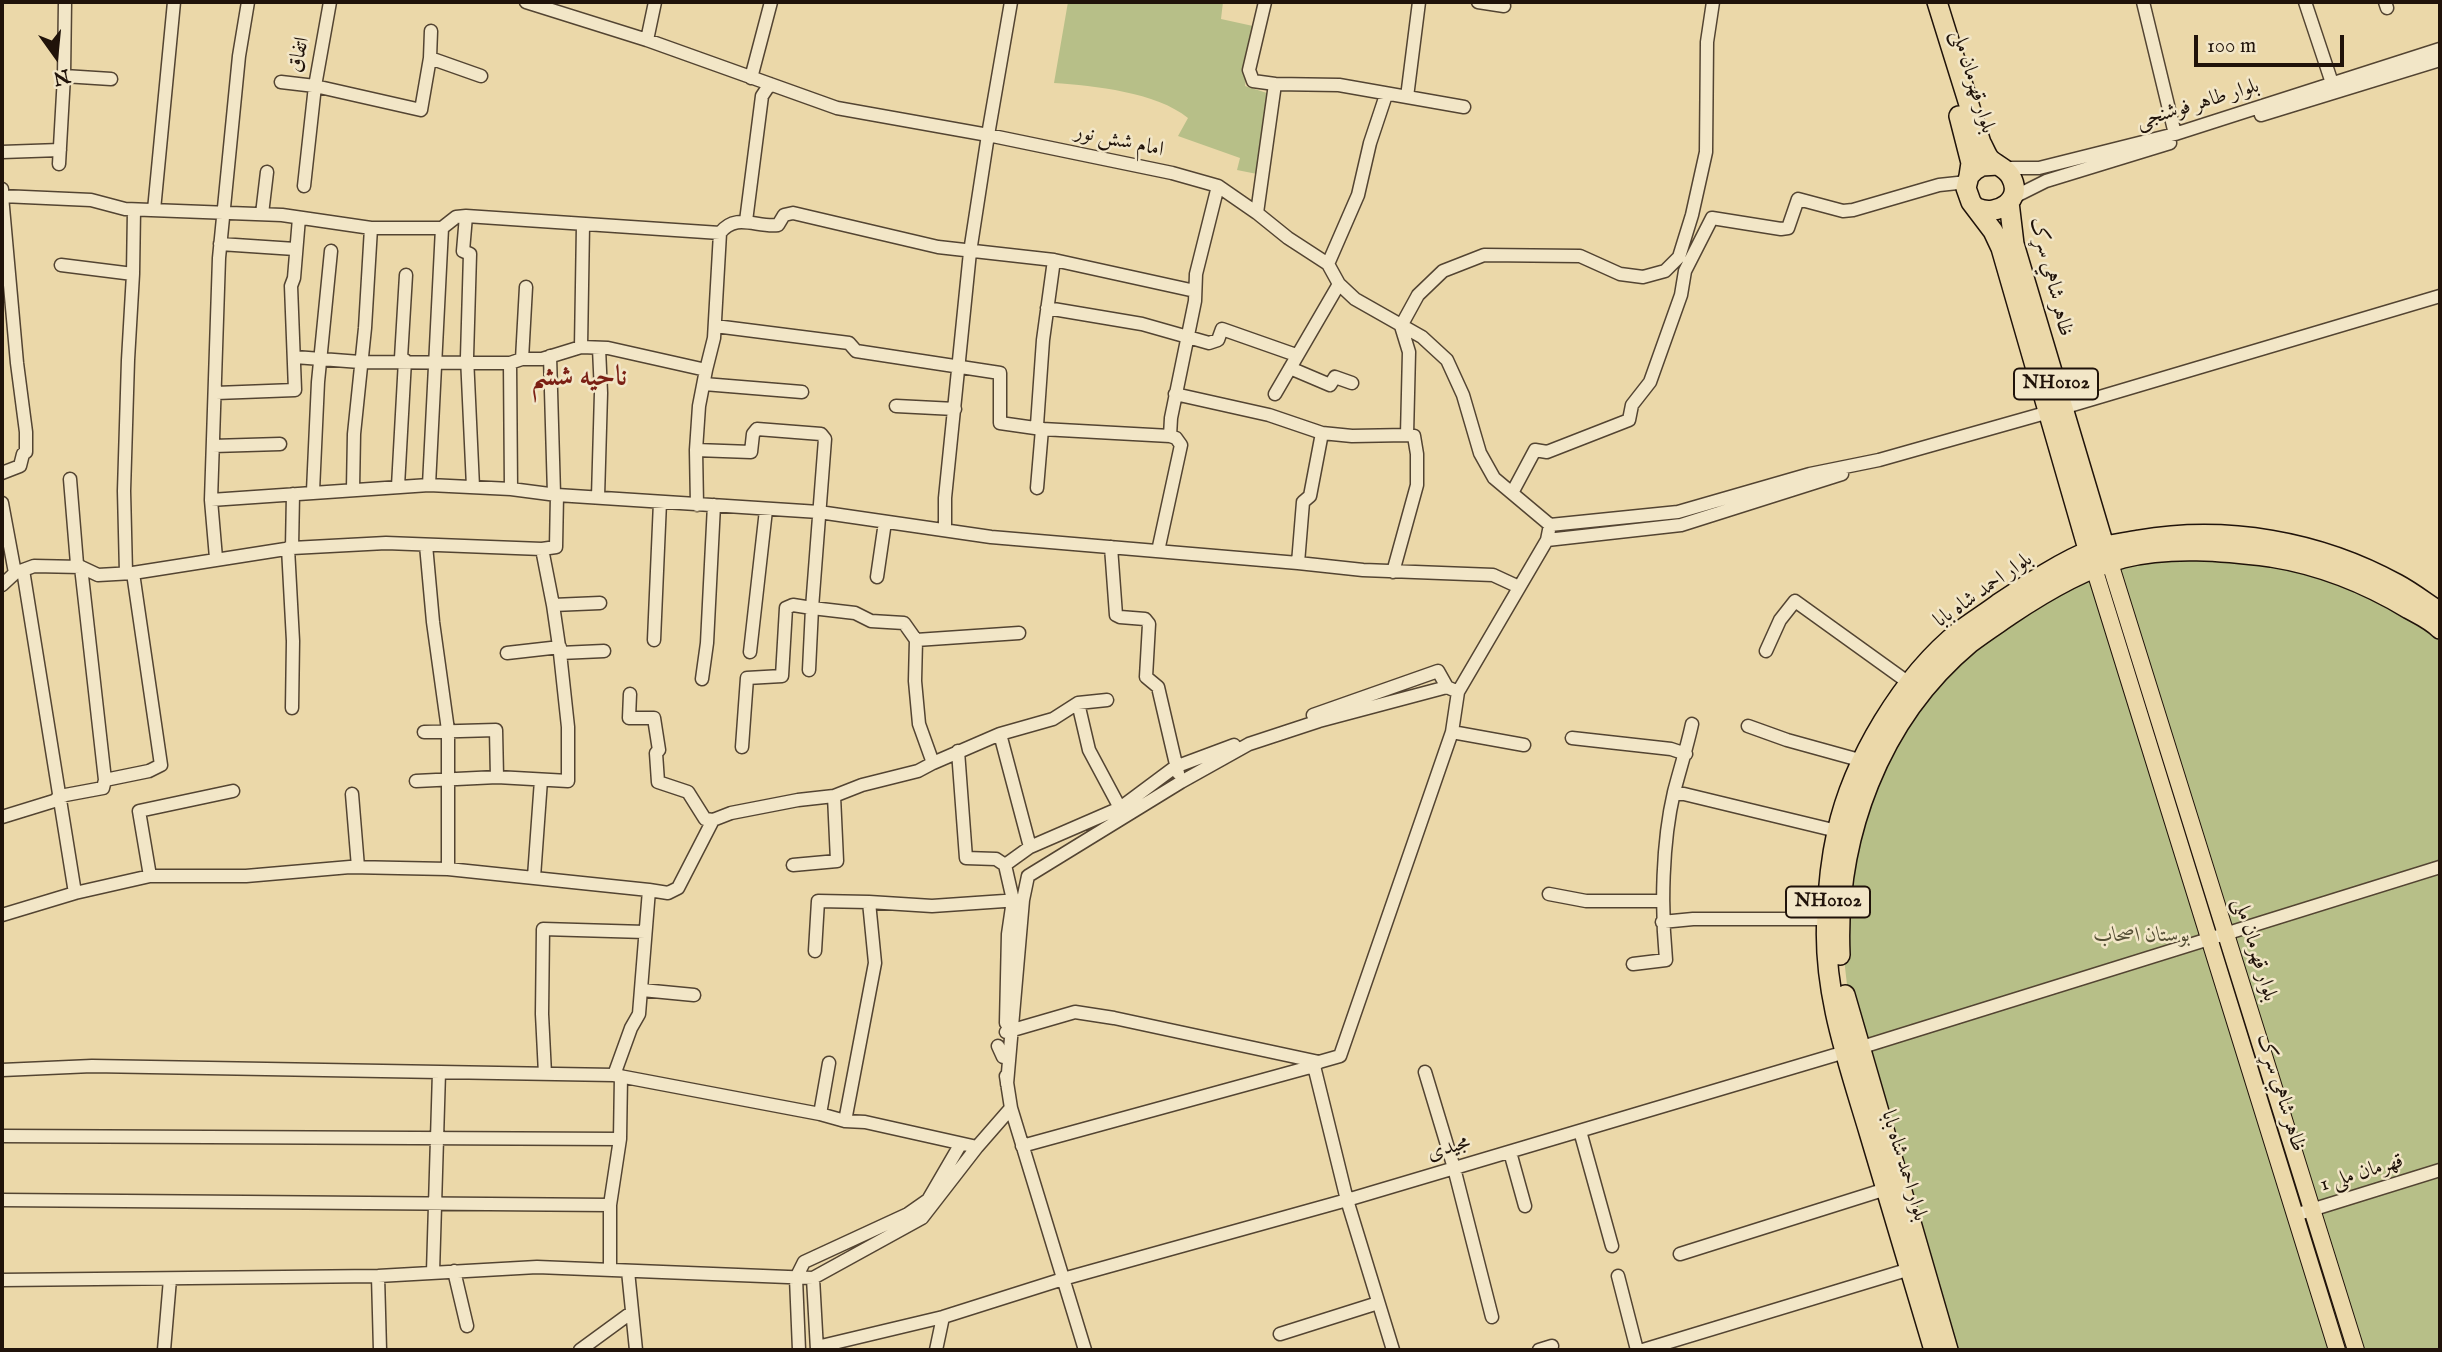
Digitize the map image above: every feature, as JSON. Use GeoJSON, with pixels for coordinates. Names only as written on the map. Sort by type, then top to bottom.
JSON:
{"type":"FeatureCollection","features":[{"type":"Feature","properties":{"kind":"highway","name":"بلوار قهرمان ملی"},"geometry":{"type":"LineString","coordinates":[[1924,2],[1965,135],[1970,163],[1968,179]]}},
{"type":"Feature","properties":{"kind":"highway","name":"بلوار قهرمان ملی"},"geometry":{"type":"LineString","coordinates":[[1937,2],[1981,143],[1989,158],[2001,167]]}},
{"type":"Feature","properties":{"kind":"highway"},"geometry":{"type":"LineString","coordinates":[[1968,179],[1982,166],[2001,167]]}},
{"type":"Feature","properties":{"kind":"highway","name":"NH0102"},"geometry":{"type":"LineString","coordinates":[[2001,167],[2012,178],[2014,185],[2011,200]]}},
{"type":"Feature","properties":{"kind":"highway","name":"NH0102"},"geometry":{"type":"LineString","coordinates":[[1968,179],[1968,195],[1977,208]]}},
{"type":"Feature","properties":{"kind":"highway"},"geometry":{"type":"LineString","coordinates":[[1977,208],[1991,212],[2004,208],[2011,200]]}},
{"type":"Feature","properties":{"kind":"highway","name":"ظاهر شاهي سړک"},"geometry":{"type":"LineString","coordinates":[[2011,200],[2014,244],[2056,410],[2099,557]]}},
{"type":"Feature","properties":{"kind":"highway","name":"ظاهر شاهي سړک"},"geometry":{"type":"LineString","coordinates":[[1977,208],[2001,248],[2056,410]]}},
{"type":"Feature","properties":{"kind":"highway","name":"بلوار احمد شاه بابا"},"geometry":{"type":"LineString","coordinates":[[1948,1350],[1830,981],[1826,919],[1837,831],[1863,761],[1883,721],[1909,683],[1959,631],[2022,588],[2099,557],[2163,536],[2223,534],[2276,541],[2318,551],[2361,566],[2398,584],[2440,612]]}},
{"type":"Feature","properties":{"kind":"highway","name":"بلوار احمد شاه بابا"},"geometry":{"type":"LineString","coordinates":[[1934,1350],[1886,1189],[1852,1050],[1840,951],[1842,885],[1861,802],[1873,768],[1896,729],[1928,685],[1970,643],[2099,557],[2193,551],[2237,553],[2296,561],[2344,575],[2390,597],[2440,629]]}},
{"type":"Feature","properties":{"kind":"main road","name":"بلوار قهرمان ملی"},"geometry":{"type":"LineString","coordinates":[[2099,557],[2226,934],[2356,1350]]}},
{"type":"Feature","properties":{"kind":"main road","name":"ظاهر شاهي سړک"},"geometry":{"type":"LineString","coordinates":[[2099,557],[2209,939],[2337,1350]]}},
{"type":"Feature","properties":{"kind":"street"},"geometry":{"type":"LineString","coordinates":[[60,164],[65,2]]}},
{"type":"Feature","properties":{"kind":"street"},"geometry":{"type":"LineString","coordinates":[[154,210],[174,2]]}},
{"type":"Feature","properties":{"kind":"street"},"geometry":{"type":"LineString","coordinates":[[216,558],[211,500],[220,244],[239,56],[248,2]]}},
{"type":"Feature","properties":{"kind":"street","name":"اتفاق"},"geometry":{"type":"LineString","coordinates":[[281,82],[315,86],[330,2]]}},
{"type":"Feature","properties":{"kind":"street","name":"امام شش نور"},"geometry":{"type":"LineString","coordinates":[[526,2],[647,40],[837,108],[988,135],[1172,173],[1218,186],[1328,264],[1339,284],[1355,299],[1422,337],[1447,360],[1463,395],[1480,453],[1494,478],[1550,525]]}},
{"type":"Feature","properties":{"kind":"street"},"geometry":{"type":"LineString","coordinates":[[647,40],[656,2]]}},
{"type":"Feature","properties":{"kind":"street"},"geometry":{"type":"LineString","coordinates":[[751,78],[771,2]]}},
{"type":"Feature","properties":{"kind":"street"},"geometry":{"type":"LineString","coordinates":[[945,530],[945,498],[970,252],[1011,2]]}},
{"type":"Feature","properties":{"kind":"street"},"geometry":{"type":"LineString","coordinates":[[1265,2],[1249,70],[1253,81],[1339,86],[1464,107]]}},
{"type":"Feature","properties":{"kind":"street"},"geometry":{"type":"LineString","coordinates":[[1407,97],[1419,2]]}},
{"type":"Feature","properties":{"kind":"street"},"geometry":{"type":"LineString","coordinates":[[1478,2],[1504,6]]}},
{"type":"Feature","properties":{"kind":"street"},"geometry":{"type":"LineString","coordinates":[[1407,435],[1409,352],[1401,326],[1418,295],[1443,271],[1484,255],[1580,256],[1620,274],[1643,277],[1665,271],[1679,257],[1692,215],[1706,152],[1707,42],[1713,2]]}},
{"type":"Feature","properties":{"kind":"street"},"geometry":{"type":"LineString","coordinates":[[2143,2],[2175,134]]}},
{"type":"Feature","properties":{"kind":"street"},"geometry":{"type":"LineString","coordinates":[[2305,2],[2332,83]]}},
{"type":"Feature","properties":{"kind":"street"},"geometry":{"type":"LineString","coordinates":[[304,186],[315,86],[421,110],[430,58],[431,31]]}},
{"type":"Feature","properties":{"kind":"street","name":"بلوار طاهر فوشنجی"},"geometry":{"type":"LineString","coordinates":[[2001,167],[2024,170],[2175,134],[2440,49]]}},
{"type":"Feature","properties":{"kind":"street"},"geometry":{"type":"LineString","coordinates":[[430,58],[481,76]]}},
{"type":"Feature","properties":{"kind":"street","name":"بلوار طاهر فوشنجی"},"geometry":{"type":"LineString","coordinates":[[2011,200],[2046,181],[2440,60]]}},
{"type":"Feature","properties":{"kind":"street"},"geometry":{"type":"LineString","coordinates":[[64,76],[111,79]]}},
{"type":"Feature","properties":{"kind":"street"},"geometry":{"type":"LineString","coordinates":[[1257,212],[1275,84]]}},
{"type":"Feature","properties":{"kind":"street"},"geometry":{"type":"LineString","coordinates":[[746,221],[762,96],[769,85]]}},
{"type":"Feature","properties":{"kind":"street"},"geometry":{"type":"LineString","coordinates":[[1328,264],[1358,195],[1385,95]]}},
{"type":"Feature","properties":{"kind":"street"},"geometry":{"type":"LineString","coordinates":[[2,152],[60,150]]}},
{"type":"Feature","properties":{"kind":"street"},"geometry":{"type":"LineString","coordinates":[[262,214],[267,172]]}},
{"type":"Feature","properties":{"kind":"street"},"geometry":{"type":"LineString","coordinates":[[1692,215],[1781,229],[1788,228],[1798,199],[1843,211],[1853,210],[1968,179]]}},
{"type":"Feature","properties":{"kind":"street"},"geometry":{"type":"LineString","coordinates":[[1170,436],[1175,394],[1195,301],[1196,274],[1218,186]]}},
{"type":"Feature","properties":{"kind":"street"},"geometry":{"type":"LineString","coordinates":[[2,189],[5,286],[26,432],[26,452],[20,466],[2,473]]}},
{"type":"Feature","properties":{"kind":"street"},"geometry":{"type":"LineString","coordinates":[[2,196],[91,200],[134,210],[222,215],[262,214],[370,228],[442,228],[456,217],[466,216],[720,233]]}},
{"type":"Feature","properties":{"kind":"street"},"geometry":{"type":"LineString","coordinates":[[105,780],[149,771],[161,765],[130,573],[124,491],[134,210]]}},
{"type":"Feature","properties":{"kind":"street"},"geometry":{"type":"LineString","coordinates":[[697,505],[696,450],[699,406],[714,338],[720,233],[730,223],[746,221],[774,226],[778,225],[784,215],[793,213],[970,252],[991,251],[1054,260],[1195,291]]}},
{"type":"Feature","properties":{"kind":"street"},"geometry":{"type":"LineString","coordinates":[[466,216],[463,251],[470,254],[467,362],[473,487]]}},
{"type":"Feature","properties":{"kind":"street"},"geometry":{"type":"LineString","coordinates":[[216,393],[295,390],[291,286],[299,218]]}},
{"type":"Feature","properties":{"kind":"street"},"geometry":{"type":"LineString","coordinates":[[1512,493],[1535,450],[1547,452],[1629,420],[1632,405],[1650,382],[1681,295],[1685,271],[1712,218]]}},
{"type":"Feature","properties":{"kind":"street"},"geometry":{"type":"LineString","coordinates":[[581,347],[583,225]]}},
{"type":"Feature","properties":{"kind":"street"},"geometry":{"type":"LineString","coordinates":[[353,489],[354,434],[365,328],[370,228]]}},
{"type":"Feature","properties":{"kind":"street"},"geometry":{"type":"LineString","coordinates":[[429,485],[442,228]]}},
{"type":"Feature","properties":{"kind":"street"},"geometry":{"type":"LineString","coordinates":[[220,244],[295,249]]}},
{"type":"Feature","properties":{"kind":"street"},"geometry":{"type":"LineString","coordinates":[[313,491],[331,251]]}},
{"type":"Feature","properties":{"kind":"street"},"geometry":{"type":"LineString","coordinates":[[1042,429],[1037,425],[1054,260]]}},
{"type":"Feature","properties":{"kind":"street"},"geometry":{"type":"LineString","coordinates":[[61,265],[133,274]]}},
{"type":"Feature","properties":{"kind":"street"},"geometry":{"type":"LineString","coordinates":[[405,360],[401,358],[406,275]]}},
{"type":"Feature","properties":{"kind":"street"},"geometry":{"type":"LineString","coordinates":[[1275,394],[1339,284]]}},
{"type":"Feature","properties":{"kind":"street"},"geometry":{"type":"LineString","coordinates":[[511,489],[516,361],[526,287]]}},
{"type":"Feature","properties":{"kind":"street"},"geometry":{"type":"LineString","coordinates":[[1023,1146],[1340,1056],[1452,732],[1452,689],[1519,587],[1547,540],[1550,525],[1678,512],[1810,474],[1879,460],[2056,410],[2440,296]]}},
{"type":"Feature","properties":{"kind":"street"},"geometry":{"type":"LineString","coordinates":[[1047,308],[1142,324],[1209,343],[1218,340],[1222,329],[1296,355]]}},
{"type":"Feature","properties":{"kind":"street"},"geometry":{"type":"LineString","coordinates":[[715,326],[849,343],[856,351],[1000,373],[1000,423],[1042,429],[1176,438],[1181,445],[1158,551]]}},
{"type":"Feature","properties":{"kind":"street"},"geometry":{"type":"LineString","coordinates":[[295,357],[360,362],[516,361],[542,359],[581,347],[608,348],[706,370]]}},
{"type":"Feature","properties":{"kind":"street"},"geometry":{"type":"LineString","coordinates":[[598,498],[601,393],[599,348]]}},
{"type":"Feature","properties":{"kind":"street"},"geometry":{"type":"LineString","coordinates":[[70,479],[77,564],[98,575],[130,573],[290,548],[386,543],[542,549],[556,547],[550,356]]}},
{"type":"Feature","properties":{"kind":"street"},"geometry":{"type":"LineString","coordinates":[[398,485],[405,360]]}},
{"type":"Feature","properties":{"kind":"street"},"geometry":{"type":"LineString","coordinates":[[1290,368],[1330,385],[1335,377],[1352,383]]}},
{"type":"Feature","properties":{"kind":"street"},"geometry":{"type":"LineString","coordinates":[[704,384],[802,392]]}},
{"type":"Feature","properties":{"kind":"street"},"geometry":{"type":"LineString","coordinates":[[1175,394],[1269,415],[1322,433],[1414,436],[1417,485],[1393,572]]}},
{"type":"Feature","properties":{"kind":"street"},"geometry":{"type":"LineString","coordinates":[[897,406],[955,409]]}},
{"type":"Feature","properties":{"kind":"street"},"geometry":{"type":"LineString","coordinates":[[696,450],[751,452],[753,434],[757,429],[821,434],[825,439],[809,670]]}},
{"type":"Feature","properties":{"kind":"street"},"geometry":{"type":"LineString","coordinates":[[1037,488],[1042,429]]}},
{"type":"Feature","properties":{"kind":"street"},"geometry":{"type":"LineString","coordinates":[[1298,563],[1303,502],[1310,496],[1322,433]]}},
{"type":"Feature","properties":{"kind":"street"},"geometry":{"type":"LineString","coordinates":[[213,446],[281,444]]}},
{"type":"Feature","properties":{"kind":"street"},"geometry":{"type":"LineString","coordinates":[[1547,540],[1681,525],[1815,484],[1879,460]]}},
{"type":"Feature","properties":{"kind":"street"},"geometry":{"type":"LineString","coordinates":[[211,500],[398,485],[511,489],[555,495],[819,512],[991,537],[1330,568],[1493,575],[1519,587]]}},
{"type":"Feature","properties":{"kind":"street"},"geometry":{"type":"LineString","coordinates":[[292,708],[290,548],[293,494]]}},
{"type":"Feature","properties":{"kind":"street"},"geometry":{"type":"LineString","coordinates":[[654,640],[660,502]]}},
{"type":"Feature","properties":{"kind":"street"},"geometry":{"type":"LineString","coordinates":[[2,503],[19,571],[75,893]]}},
{"type":"Feature","properties":{"kind":"street"},"geometry":{"type":"LineString","coordinates":[[702,679],[707,643],[714,505]]}},
{"type":"Feature","properties":{"kind":"street"},"geometry":{"type":"LineString","coordinates":[[750,652],[765,510]]}},
{"type":"Feature","properties":{"kind":"street"},"geometry":{"type":"LineString","coordinates":[[877,577],[885,522]]}},
{"type":"Feature","properties":{"kind":"street"},"geometry":{"type":"LineString","coordinates":[[426,545],[433,622],[448,730],[447,869]]}},
{"type":"Feature","properties":{"kind":"street"},"geometry":{"type":"LineString","coordinates":[[1111,547],[1116,615],[1145,619],[1149,624],[1146,677],[1158,687],[1175,767],[1181,782]]}},
{"type":"Feature","properties":{"kind":"street"},"geometry":{"type":"LineString","coordinates":[[416,781],[497,777],[568,781],[568,727],[560,650],[542,549]]}},
{"type":"Feature","properties":{"kind":"street"},"geometry":{"type":"LineString","coordinates":[[2,585],[19,571],[34,566],[81,567]]}},
{"type":"Feature","properties":{"kind":"street"},"geometry":{"type":"LineString","coordinates":[[2,817],[54,801],[60,796],[103,788],[105,780],[81,567]]}},
{"type":"Feature","properties":{"kind":"street"},"geometry":{"type":"LineString","coordinates":[[1766,651],[1780,620],[1796,601],[1909,683]]}},
{"type":"Feature","properties":{"kind":"street"},"geometry":{"type":"LineString","coordinates":[[553,605],[600,603]]}},
{"type":"Feature","properties":{"kind":"street"},"geometry":{"type":"LineString","coordinates":[[742,747],[747,678],[782,676],[786,608],[793,605],[855,613],[871,621],[904,623],[916,639],[915,681],[919,724],[933,763]]}},
{"type":"Feature","properties":{"kind":"street"},"geometry":{"type":"LineString","coordinates":[[916,639],[1020,633]]}},
{"type":"Feature","properties":{"kind":"street"},"geometry":{"type":"LineString","coordinates":[[507,653],[604,651]]}},
{"type":"Feature","properties":{"kind":"street"},"geometry":{"type":"LineString","coordinates":[[1005,865],[1030,847],[1120,808],[1175,767],[1438,671],[1452,689]]}},
{"type":"Feature","properties":{"kind":"street"},"geometry":{"type":"LineString","coordinates":[[1007,1084],[1008,934],[1028,876],[1181,782],[1249,744],[1319,721],[1452,689]]}},
{"type":"Feature","properties":{"kind":"street"},"geometry":{"type":"LineString","coordinates":[[630,694],[629,718],[654,718],[659,750],[656,753],[658,782],[688,792],[705,819],[713,820],[731,813],[835,796],[862,785],[918,771],[1000,734],[1053,719],[1078,703],[1107,700]]}},
{"type":"Feature","properties":{"kind":"street"},"geometry":{"type":"LineString","coordinates":[[1078,703],[1088,750],[1120,808]]}},
{"type":"Feature","properties":{"kind":"street"},"geometry":{"type":"LineString","coordinates":[[1633,964],[1666,960],[1663,901],[1674,794],[1692,724]]}},
{"type":"Feature","properties":{"kind":"street"},"geometry":{"type":"LineString","coordinates":[[1748,726],[1863,761]]}},
{"type":"Feature","properties":{"kind":"street"},"geometry":{"type":"LineString","coordinates":[[424,732],[496,730],[497,777]]}},
{"type":"Feature","properties":{"kind":"street"},"geometry":{"type":"LineString","coordinates":[[1452,732],[1524,745]]}},
{"type":"Feature","properties":{"kind":"street"},"geometry":{"type":"LineString","coordinates":[[1000,734],[1030,847]]}},
{"type":"Feature","properties":{"kind":"street"},"geometry":{"type":"LineString","coordinates":[[1572,738],[1671,749],[1686,754]]}},
{"type":"Feature","properties":{"kind":"street"},"geometry":{"type":"LineString","coordinates":[[958,751],[966,858],[996,859],[1005,865],[1018,900]]}},
{"type":"Feature","properties":{"kind":"street"},"geometry":{"type":"LineString","coordinates":[[534,877],[541,780]]}},
{"type":"Feature","properties":{"kind":"street"},"geometry":{"type":"LineString","coordinates":[[150,876],[139,811],[233,791]]}},
{"type":"Feature","properties":{"kind":"street"},"geometry":{"type":"LineString","coordinates":[[352,794],[358,867]]}},
{"type":"Feature","properties":{"kind":"street"},"geometry":{"type":"LineString","coordinates":[[1674,794],[1684,794],[1837,831]]}},
{"type":"Feature","properties":{"kind":"street"},"geometry":{"type":"LineString","coordinates":[[793,865],[838,861],[835,796]]}},
{"type":"Feature","properties":{"kind":"street"},"geometry":{"type":"LineString","coordinates":[[2,915],[75,893],[150,876],[246,876],[358,867],[447,869],[667,893],[678,888],[713,820]]}},
{"type":"Feature","properties":{"kind":"street","name":"مجیدی"},"geometry":{"type":"LineString","coordinates":[[817,1349],[943,1317],[1063,1279],[1510,1152],[1852,1050],[2440,867]]}},
{"type":"Feature","properties":{"kind":"street"},"geometry":{"type":"LineString","coordinates":[[610,1270],[610,1205],[620,1139],[618,1075],[631,1028],[639,1014],[649,890]]}},
{"type":"Feature","properties":{"kind":"street"},"geometry":{"type":"LineString","coordinates":[[1549,894],[1586,901],[1663,901]]}},
{"type":"Feature","properties":{"kind":"street"},"geometry":{"type":"LineString","coordinates":[[815,951],[818,901],[932,906],[1018,900]]}},
{"type":"Feature","properties":{"kind":"street"},"geometry":{"type":"LineString","coordinates":[[845,1122],[875,962],[869,902]]}},
{"type":"Feature","properties":{"kind":"street"},"geometry":{"type":"LineString","coordinates":[[1662,922],[1693,919],[1826,919]]}},
{"type":"Feature","properties":{"kind":"street"},"geometry":{"type":"LineString","coordinates":[[545,1074],[542,1014],[543,929],[645,932]]}},
{"type":"Feature","properties":{"kind":"street"},"geometry":{"type":"LineString","coordinates":[[642,990],[694,995]]}},
{"type":"Feature","properties":{"kind":"street"},"geometry":{"type":"LineString","coordinates":[[1085,1350],[1011,1108],[1000,1051],[1009,1032],[1075,1012],[1114,1018],[1317,1064]]}},
{"type":"Feature","properties":{"kind":"street"},"geometry":{"type":"LineString","coordinates":[[820,1114],[829,1063]]}},
{"type":"Feature","properties":{"kind":"street"},"geometry":{"type":"LineString","coordinates":[[1317,1064],[1347,1200],[1393,1350]]}},
{"type":"Feature","properties":{"kind":"street"},"geometry":{"type":"LineString","coordinates":[[2,1070],[92,1066],[618,1075],[820,1114],[845,1122],[865,1122],[977,1147]]}},
{"type":"Feature","properties":{"kind":"street"},"geometry":{"type":"LineString","coordinates":[[433,1272],[439,1072]]}},
{"type":"Feature","properties":{"kind":"street"},"geometry":{"type":"LineString","coordinates":[[1425,1072],[1454,1168],[1492,1317]]}},
{"type":"Feature","properties":{"kind":"street"},"geometry":{"type":"LineString","coordinates":[[2,1280],[378,1276],[537,1267],[813,1278],[922,1217],[1011,1108]]}},
{"type":"Feature","properties":{"kind":"street"},"geometry":{"type":"LineString","coordinates":[[1580,1131],[1612,1246]]}},
{"type":"Feature","properties":{"kind":"street"},"geometry":{"type":"LineString","coordinates":[[2,1136],[620,1139]]}},
{"type":"Feature","properties":{"kind":"street"},"geometry":{"type":"LineString","coordinates":[[799,1350],[796,1278],[804,1262],[908,1214],[928,1200],[960,1145]]}},
{"type":"Feature","properties":{"kind":"street"},"geometry":{"type":"LineString","coordinates":[[1510,1152],[1525,1206]]}},
{"type":"Feature","properties":{"kind":"street","name":"قهرمان ملی 1"},"geometry":{"type":"LineString","coordinates":[[2295,1215],[2440,1170]]}},
{"type":"Feature","properties":{"kind":"street"},"geometry":{"type":"LineString","coordinates":[[1680,1254],[1886,1189]]}},
{"type":"Feature","properties":{"kind":"street"},"geometry":{"type":"LineString","coordinates":[[2,1200],[610,1205]]}},
{"type":"Feature","properties":{"kind":"street"},"geometry":{"type":"LineString","coordinates":[[1643,1350],[1910,1269]]}},
{"type":"Feature","properties":{"kind":"street"},"geometry":{"type":"LineString","coordinates":[[454,1271],[467,1326]]}},
{"type":"Feature","properties":{"kind":"street"},"geometry":{"type":"LineString","coordinates":[[628,1271],[636,1350]]}},
{"type":"Feature","properties":{"kind":"street"},"geometry":{"type":"LineString","coordinates":[[378,1276],[380,1350]]}},
{"type":"Feature","properties":{"kind":"street"},"geometry":{"type":"LineString","coordinates":[[1618,1276],[1637,1350]]}},
{"type":"Feature","properties":{"kind":"street"},"geometry":{"type":"LineString","coordinates":[[813,1278],[817,1349]]}},
{"type":"Feature","properties":{"kind":"street"},"geometry":{"type":"LineString","coordinates":[[164,1350],[170,1279]]}},
{"type":"Feature","properties":{"kind":"street"},"geometry":{"type":"LineString","coordinates":[[1280,1334],[1378,1303]]}},
{"type":"Feature","properties":{"kind":"street"},"geometry":{"type":"LineString","coordinates":[[580,1350],[632,1312]]}},
{"type":"Feature","properties":{"kind":"street"},"geometry":{"type":"LineString","coordinates":[[936,1350],[943,1317]]}},
{"type":"Feature","properties":{"kind":"street"},"geometry":{"type":"LineString","coordinates":[[1539,1350],[1552,1346]]}},
{"type":"Feature","properties":{"kind":"green space"},"geometry":{"type":"Polygon","coordinates":[[[1068,2],[1223,2],[1221,19],[1253,26],[1245,86],[1267,93],[1257,174],[1237,170],[1240,158],[1178,136],[1188,118],[1175,109],[1124,92],[1054,83],[1068,2]]]}},
{"type":"Feature","properties":{"kind":"green space","name":"بوستان اصحاب"},"geometry":{"type":"Polygon","coordinates":[[[2172,559],[2237,559],[2300,570],[2361,593],[2421,625],[2440,639],[2440,1350],[1954,1350],[1848,994],[1843,949],[1855,837],[1912,713],[1971,649],[2083,580],[2121,566],[2172,559]]]}},
{"type":"Feature","properties":{"kind":"district","name":"ناحیه ششم"},"geometry":{"type":"Point","coordinates":[579,379]}}]}
